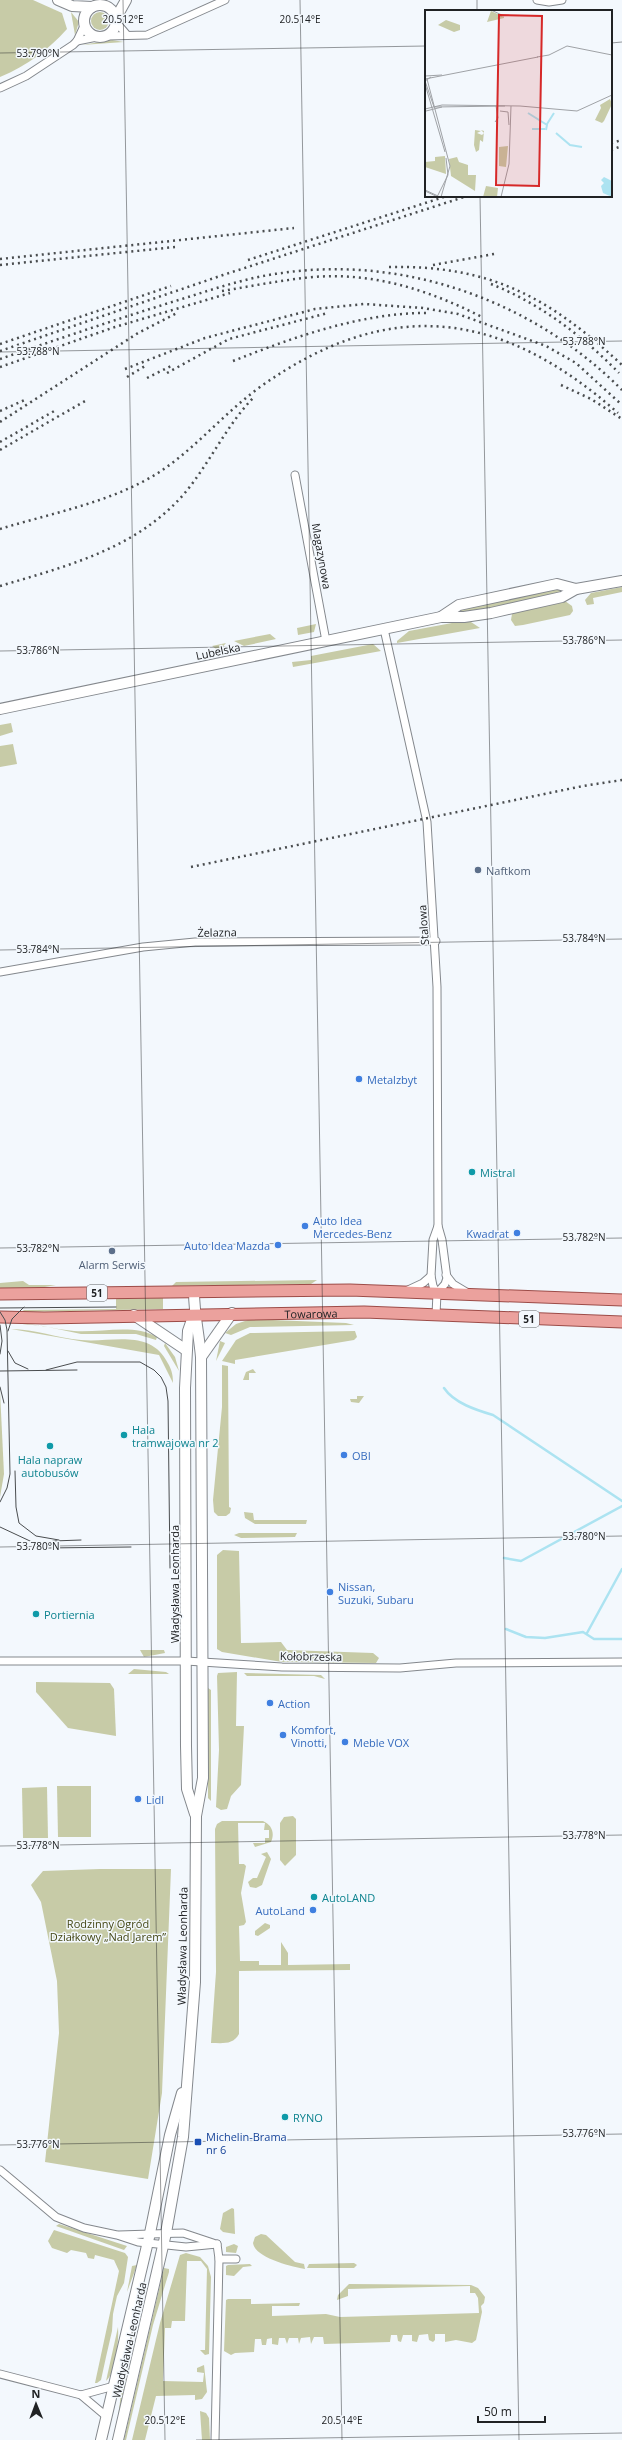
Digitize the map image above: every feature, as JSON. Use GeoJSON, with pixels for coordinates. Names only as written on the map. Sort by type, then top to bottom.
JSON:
{"type":"FeatureCollection","features":[{"type":"Feature","properties":{"kind":"main road"},"geometry":{"type":"LineString","coordinates":[[58,0],[72,6],[92,7],[105,6],[125,1]]}},
{"type":"Feature","properties":{"kind":"main road"},"geometry":{"type":"LineString","coordinates":[[72,6],[90,34],[102,36],[115,29],[116,20],[125,1]]}},
{"type":"Feature","properties":{"kind":"main road"},"geometry":{"type":"LineString","coordinates":[[105,6],[111,9],[116,20]]}},
{"type":"Feature","properties":{"kind":"main road"},"geometry":{"type":"LineString","coordinates":[[84,24],[86,13],[92,7]]}},
{"type":"Feature","properties":{"kind":"main road","name":"Lubelska"},"geometry":{"type":"LineString","coordinates":[[0,709],[441,617],[464,617],[490,613],[562,597],[576,589],[622,581]]}},
{"type":"Feature","properties":{"kind":"main road","name":"Lubelska"},"geometry":{"type":"LineString","coordinates":[[441,617],[459,605],[557,584],[576,589]]}},
{"type":"Feature","properties":{"kind":"main road","name":"Towarowa"},"geometry":{"type":"LineString","coordinates":[[0,1294],[405,1291],[622,1300]]}},
{"type":"Feature","properties":{"kind":"main road","name":"Władysława Leonharda"},"geometry":{"type":"LineString","coordinates":[[118,2440],[166,2233],[183,2137],[195,1982],[196,1816],[203,1778],[201,1357],[199,1330],[194,1314],[194,1292]]}},
{"type":"Feature","properties":{"kind":"main road","name":"Towarowa"},"geometry":{"type":"LineString","coordinates":[[0,1316],[44,1318],[232,1313],[364,1312],[622,1322]]}},
{"type":"Feature","properties":{"kind":"main road"},"geometry":{"type":"LineString","coordinates":[[201,1357],[232,1313]]}},
{"type":"Feature","properties":{"kind":"main road","name":"Władysława Leonharda"},"geometry":{"type":"LineString","coordinates":[[194,1314],[188,1330],[186,1350],[186,1661],[187,1789],[196,1816]]}},
{"type":"Feature","properties":{"kind":"main road"},"geometry":{"type":"LineString","coordinates":[[134,1315],[186,1350]]}},
{"type":"Feature","properties":{"kind":"main road","name":"Władysława Leonharda"},"geometry":{"type":"LineString","coordinates":[[101,2440],[149,2238],[170,2135],[187,2076]]}},
{"type":"Feature","properties":{"kind":"street"},"geometry":{"type":"LineString","coordinates":[[0,88],[26,76],[77,41],[102,36],[146,35],[224,0]]}},
{"type":"Feature","properties":{"kind":"street"},"geometry":{"type":"LineString","coordinates":[[537,0],[549,2],[562,0]]}},
{"type":"Feature","properties":{"kind":"street"},"geometry":{"type":"LineString","coordinates":[[116,20],[127,35]]}},
{"type":"Feature","properties":{"kind":"street"},"geometry":{"type":"LineString","coordinates":[[77,41],[84,24]]}},
{"type":"Feature","properties":{"kind":"street","name":"Magazynowa"},"geometry":{"type":"LineString","coordinates":[[295,475],[326,641]]}},
{"type":"Feature","properties":{"kind":"street","name":"Stalowa"},"geometry":{"type":"LineString","coordinates":[[384,629],[426,813],[436,941],[438,1226],[442,1240],[446,1275],[445,1284],[437,1293]]}},
{"type":"Feature","properties":{"kind":"street","name":"Żelazna"},"geometry":{"type":"LineString","coordinates":[[0,972],[143,946],[195,942],[436,941]]}},
{"type":"Feature","properties":{"kind":"street","name":"Stalowa"},"geometry":{"type":"LineString","coordinates":[[436,1315],[437,1293],[433,1286],[431,1276],[433,1240],[438,1226]]}},
{"type":"Feature","properties":{"kind":"street"},"geometry":{"type":"LineString","coordinates":[[446,1275],[458,1287],[472,1294]]}},
{"type":"Feature","properties":{"kind":"street"},"geometry":{"type":"LineString","coordinates":[[405,1291],[419,1285],[431,1276]]}},
{"type":"Feature","properties":{"kind":"street","name":"Kołobrzeska"},"geometry":{"type":"LineString","coordinates":[[0,1661],[186,1661],[282,1667],[400,1668],[456,1663],[622,1662]]}},
{"type":"Feature","properties":{"kind":"street"},"geometry":{"type":"LineString","coordinates":[[0,2170],[56,2217],[84,2228],[117,2235],[149,2238],[163,2245],[186,2247],[217,2244]]}},
{"type":"Feature","properties":{"kind":"street"},"geometry":{"type":"LineString","coordinates":[[117,2235],[133,2241],[166,2233],[183,2233],[217,2244]]}},
{"type":"Feature","properties":{"kind":"street"},"geometry":{"type":"LineString","coordinates":[[215,2440],[219,2259],[217,2244]]}},
{"type":"Feature","properties":{"kind":"street"},"geometry":{"type":"LineString","coordinates":[[219,2259],[236,2259]]}},
{"type":"Feature","properties":{"kind":"street"},"geometry":{"type":"LineString","coordinates":[[0,2374],[82,2395],[106,2416]]}},
{"type":"Feature","properties":{"kind":"street","name":"Władysława Leonharda"},"geometry":{"type":"LineString","coordinates":[[82,2395],[114,2386]]}},
{"type":"Feature","properties":{"kind":"green space"},"geometry":{"type":"Polygon","coordinates":[[[0,0],[33,0],[62,13],[67,29],[36,57],[19,68],[0,77],[0,0]]]}},
{"type":"Feature","properties":{"kind":"green space"},"geometry":{"type":"Polygon","coordinates":[[[71,12],[79,22],[75,35],[71,12]]]}},
{"type":"Feature","properties":{"kind":"green space"},"geometry":{"type":"Polygon","coordinates":[[[96,12],[104,12],[109,17],[107,28],[104,30],[96,30],[91,25],[91,17],[96,12]]]}},
{"type":"Feature","properties":{"kind":"green space"},"geometry":{"type":"Polygon","coordinates":[[[112,40],[124,42],[82,45],[112,40]]]}},
{"type":"Feature","properties":{"kind":"green space"},"geometry":{"type":"Polygon","coordinates":[[[622,587],[622,592],[593,598],[594,604],[587,605],[585,600],[591,593],[622,587]]]}},
{"type":"Feature","properties":{"kind":"green space"},"geometry":{"type":"Polygon","coordinates":[[[556,588],[565,590],[560,594],[462,615],[452,614],[456,609],[556,588]]]}},
{"type":"Feature","properties":{"kind":"green space"},"geometry":{"type":"Polygon","coordinates":[[[565,601],[572,606],[573,611],[570,615],[515,626],[511,620],[512,614],[522,609],[565,601]]]}},
{"type":"Feature","properties":{"kind":"green space"},"geometry":{"type":"Polygon","coordinates":[[[468,620],[480,628],[397,643],[397,641],[409,631],[468,620]]]}},
{"type":"Feature","properties":{"kind":"green space"},"geometry":{"type":"Polygon","coordinates":[[[316,624],[314,632],[298,635],[297,628],[316,624]]]}},
{"type":"Feature","properties":{"kind":"green space"},"geometry":{"type":"Polygon","coordinates":[[[270,634],[276,639],[244,646],[234,641],[270,634]]]}},
{"type":"Feature","properties":{"kind":"green space"},"geometry":{"type":"Polygon","coordinates":[[[226,643],[219,651],[212,646],[226,643]]]}},
{"type":"Feature","properties":{"kind":"green space"},"geometry":{"type":"Polygon","coordinates":[[[373,644],[381,651],[293,667],[292,662],[311,660],[311,656],[373,644]]]}},
{"type":"Feature","properties":{"kind":"green space"},"geometry":{"type":"Polygon","coordinates":[[[11,723],[13,732],[0,736],[0,725],[11,723]]]}},
{"type":"Feature","properties":{"kind":"green space"},"geometry":{"type":"Polygon","coordinates":[[[13,744],[17,764],[0,767],[0,746],[13,744]]]}},
{"type":"Feature","properties":{"kind":"green space"},"geometry":{"type":"Polygon","coordinates":[[[317,1280],[311,1284],[172,1286],[176,1282],[317,1280]]]}},
{"type":"Feature","properties":{"kind":"green space"},"geometry":{"type":"Polygon","coordinates":[[[23,1281],[29,1285],[56,1285],[39,1288],[0,1288],[0,1283],[23,1281]]]}},
{"type":"Feature","properties":{"kind":"green space"},"geometry":{"type":"Polygon","coordinates":[[[163,1298],[163,1309],[21,1312],[24,1310],[116,1309],[116,1299],[163,1298]]]}},
{"type":"Feature","properties":{"kind":"green space"},"geometry":{"type":"Polygon","coordinates":[[[251,1319],[346,1323],[354,1325],[250,1327],[231,1335],[225,1333],[236,1324],[251,1319]]]}},
{"type":"Feature","properties":{"kind":"green space"},"geometry":{"type":"Polygon","coordinates":[[[12,1323],[28,1324],[39,1326],[12,1323]]]}},
{"type":"Feature","properties":{"kind":"green space"},"geometry":{"type":"Polygon","coordinates":[[[50,1327],[74,1331],[128,1329],[138,1330],[157,1337],[156,1340],[136,1334],[81,1334],[50,1327]]]}},
{"type":"Feature","properties":{"kind":"green space"},"geometry":{"type":"Polygon","coordinates":[[[11,1329],[29,1330],[81,1340],[116,1339],[139,1341],[149,1344],[158,1350],[166,1360],[173,1376],[173,1383],[159,1355],[11,1329]]]}},
{"type":"Feature","properties":{"kind":"green space"},"geometry":{"type":"Polygon","coordinates":[[[355,1331],[357,1337],[354,1340],[235,1360],[235,1364],[222,1361],[236,1340],[250,1333],[355,1331]]]}},
{"type":"Feature","properties":{"kind":"green space"},"geometry":{"type":"Polygon","coordinates":[[[220,1341],[225,1343],[216,1361],[220,1341]]]}},
{"type":"Feature","properties":{"kind":"green space"},"geometry":{"type":"Polygon","coordinates":[[[165,1343],[175,1357],[179,1371],[164,1346],[165,1343]]]}},
{"type":"Feature","properties":{"kind":"green space"},"geometry":{"type":"Polygon","coordinates":[[[222,1365],[228,1366],[229,1507],[231,1508],[230,1513],[226,1516],[218,1516],[214,1512],[213,1500],[222,1407],[222,1365]]]}},
{"type":"Feature","properties":{"kind":"green space"},"geometry":{"type":"Polygon","coordinates":[[[253,1369],[256,1373],[249,1373],[249,1380],[243,1380],[246,1372],[253,1369]]]}},
{"type":"Feature","properties":{"kind":"green space"},"geometry":{"type":"Polygon","coordinates":[[[0,1391],[4,1474],[0,1497],[0,1391]]]}},
{"type":"Feature","properties":{"kind":"green space"},"geometry":{"type":"Polygon","coordinates":[[[357,1396],[364,1396],[359,1403],[351,1402],[350,1399],[357,1399],[357,1396]]]}},
{"type":"Feature","properties":{"kind":"green space"},"geometry":{"type":"Polygon","coordinates":[[[244,1512],[253,1513],[254,1520],[307,1520],[306,1524],[255,1524],[245,1518],[244,1512]]]}},
{"type":"Feature","properties":{"kind":"green space"},"geometry":{"type":"Polygon","coordinates":[[[239,1533],[297,1533],[295,1537],[241,1538],[234,1535],[239,1533]]]}},
{"type":"Feature","properties":{"kind":"green space"},"geometry":{"type":"Polygon","coordinates":[[[223,1550],[239,1551],[241,1643],[281,1642],[287,1650],[373,1653],[379,1658],[376,1663],[282,1662],[222,1652],[217,1649],[217,1555],[223,1550]]]}},
{"type":"Feature","properties":{"kind":"green space"},"geometry":{"type":"Polygon","coordinates":[[[140,1650],[164,1650],[165,1653],[144,1657],[140,1650]]]}},
{"type":"Feature","properties":{"kind":"green space"},"geometry":{"type":"Polygon","coordinates":[[[134,1669],[166,1672],[169,1674],[128,1674],[134,1669]]]}},
{"type":"Feature","properties":{"kind":"green space"},"geometry":{"type":"Polygon","coordinates":[[[237,1672],[236,1726],[244,1726],[241,1785],[231,1796],[227,1809],[221,1810],[216,1807],[219,1750],[217,1676],[218,1673],[237,1672]]]}},
{"type":"Feature","properties":{"kind":"green space"},"geometry":{"type":"Polygon","coordinates":[[[244,1673],[321,1675],[325,1679],[314,1676],[247,1676],[244,1673]]]}},
{"type":"Feature","properties":{"kind":"green space"},"geometry":{"type":"Polygon","coordinates":[[[36,1682],[110,1683],[114,1689],[116,1736],[68,1728],[36,1692],[36,1682]]]}},
{"type":"Feature","properties":{"kind":"green space"},"geometry":{"type":"Polygon","coordinates":[[[208,1688],[211,1690],[211,1801],[208,1798],[208,1688]]]}},
{"type":"Feature","properties":{"kind":"green space"},"geometry":{"type":"Polygon","coordinates":[[[57,1786],[91,1786],[91,1837],[58,1837],[57,1786]]]}},
{"type":"Feature","properties":{"kind":"green space"},"geometry":{"type":"Polygon","coordinates":[[[47,1787],[48,1838],[23,1838],[22,1788],[47,1787]]]}},
{"type":"Feature","properties":{"kind":"green space"},"geometry":{"type":"Polygon","coordinates":[[[293,1816],[296,1819],[296,1855],[285,1866],[280,1860],[280,1823],[284,1817],[293,1816]]]}},
{"type":"Feature","properties":{"kind":"green space"},"geometry":{"type":"Polygon","coordinates":[[[222,1821],[263,1821],[271,1827],[273,1832],[271,1842],[255,1847],[253,1843],[265,1843],[265,1838],[269,1838],[269,1830],[264,1830],[265,1823],[238,1823],[239,1864],[244,1864],[246,1866],[241,1893],[246,1922],[244,1925],[239,1926],[240,1961],[259,1961],[259,1965],[281,1965],[281,1942],[288,1953],[288,1965],[350,1964],[350,1970],[239,1971],[239,2034],[237,2038],[231,2042],[211,2043],[216,1972],[215,1829],[217,1824],[222,1821]]]}},
{"type":"Feature","properties":{"kind":"green space"},"geometry":{"type":"Polygon","coordinates":[[[267,1852],[271,1859],[262,1885],[256,1888],[250,1887],[248,1882],[253,1878],[257,1878],[266,1857],[261,1854],[267,1852]]]}},
{"type":"Feature","properties":{"kind":"green space","name":"Rodzinny Ogród Działkowy „Nad Jarem”"},"geometry":{"type":"Polygon","coordinates":[[[171,1869],[162,2093],[148,2179],[45,2162],[59,2033],[57,1981],[41,1902],[31,1885],[43,1871],[171,1869]]]}},
{"type":"Feature","properties":{"kind":"green space"},"geometry":{"type":"Polygon","coordinates":[[[265,1923],[270,1925],[270,1928],[258,1936],[255,1935],[255,1931],[265,1923]]]}},
{"type":"Feature","properties":{"kind":"green space"},"geometry":{"type":"Polygon","coordinates":[[[232,2208],[234,2209],[235,2234],[223,2232],[220,2229],[223,2213],[232,2208]]]}},
{"type":"Feature","properties":{"kind":"green space"},"geometry":{"type":"Polygon","coordinates":[[[59,2224],[127,2246],[124,2250],[56,2226],[59,2224]]]}},
{"type":"Feature","properties":{"kind":"green space"},"geometry":{"type":"Polygon","coordinates":[[[54,2230],[125,2253],[128,2257],[124,2283],[117,2296],[113,2314],[112,2331],[101,2380],[97,2383],[95,2383],[119,2271],[114,2260],[95,2255],[94,2259],[88,2258],[86,2253],[71,2250],[67,2253],[52,2248],[48,2241],[54,2230]]]}},
{"type":"Feature","properties":{"kind":"green space"},"geometry":{"type":"Polygon","coordinates":[[[261,2234],[266,2235],[295,2262],[304,2264],[305,2269],[275,2261],[260,2253],[255,2248],[253,2243],[255,2237],[261,2234]]]}},
{"type":"Feature","properties":{"kind":"green space"},"geometry":{"type":"Polygon","coordinates":[[[234,2244],[238,2246],[236,2253],[226,2252],[226,2247],[234,2244]]]}},
{"type":"Feature","properties":{"kind":"green space"},"geometry":{"type":"Polygon","coordinates":[[[186,2253],[200,2257],[208,2266],[211,2277],[209,2354],[205,2355],[200,2350],[205,2350],[207,2269],[201,2261],[187,2261],[185,2321],[172,2321],[171,2328],[165,2328],[163,2381],[203,2382],[204,2373],[197,2372],[197,2368],[204,2365],[207,2392],[202,2399],[195,2400],[195,2395],[156,2396],[145,2440],[132,2440],[160,2323],[180,2255],[186,2253]]]}},
{"type":"Feature","properties":{"kind":"green space"},"geometry":{"type":"Polygon","coordinates":[[[354,2263],[357,2265],[354,2268],[307,2268],[309,2264],[354,2263]]]}},
{"type":"Feature","properties":{"kind":"green space"},"geometry":{"type":"Polygon","coordinates":[[[250,2264],[252,2266],[243,2267],[234,2276],[226,2275],[226,2266],[228,2265],[250,2264]]]}},
{"type":"Feature","properties":{"kind":"green space"},"geometry":{"type":"Polygon","coordinates":[[[137,2265],[127,2292],[132,2266],[137,2265]]]}},
{"type":"Feature","properties":{"kind":"green space"},"geometry":{"type":"Polygon","coordinates":[[[164,2268],[169,2269],[169,2272],[153,2325],[126,2440],[124,2440],[164,2268]]]}},
{"type":"Feature","properties":{"kind":"green space"},"geometry":{"type":"Polygon","coordinates":[[[349,2284],[471,2285],[478,2288],[485,2297],[484,2303],[481,2306],[482,2312],[476,2340],[472,2343],[456,2340],[445,2342],[445,2334],[435,2334],[435,2340],[433,2342],[429,2340],[428,2334],[419,2335],[417,2342],[412,2341],[412,2335],[403,2335],[401,2342],[398,2341],[397,2335],[391,2335],[390,2342],[324,2344],[323,2337],[314,2337],[311,2344],[310,2337],[301,2338],[299,2344],[298,2338],[289,2338],[287,2344],[285,2338],[279,2338],[278,2345],[272,2344],[272,2338],[267,2339],[266,2345],[262,2345],[261,2339],[255,2339],[254,2352],[235,2353],[231,2355],[224,2351],[226,2300],[228,2299],[251,2299],[251,2304],[300,2303],[299,2306],[272,2306],[272,2316],[326,2314],[340,2317],[479,2313],[478,2298],[475,2293],[470,2293],[470,2286],[348,2289],[348,2296],[337,2300],[338,2295],[349,2284]]]}},
{"type":"Feature","properties":{"kind":"green space"},"geometry":{"type":"Polygon","coordinates":[[[118,2327],[118,2340],[114,2363],[112,2371],[106,2381],[118,2327]]]}},
{"type":"Feature","properties":{"kind":"green space"},"geometry":{"type":"Polygon","coordinates":[[[133,2328],[129,2366],[118,2417],[124,2370],[133,2328]]]}},
{"type":"Feature","properties":{"kind":"green space"},"geometry":{"type":"Polygon","coordinates":[[[200,2411],[206,2413],[209,2418],[210,2440],[202,2440],[200,2411]]]}},
{"type":"Feature","properties":{"kind":"waterway"},"geometry":{"type":"LineString","coordinates":[[444,1388],[459,1402],[493,1415],[622,1501]]}},
{"type":"Feature","properties":{"kind":"waterway"},"geometry":{"type":"LineString","coordinates":[[504,1558],[521,1561],[622,1506]]}},
{"type":"Feature","properties":{"kind":"waterway"},"geometry":{"type":"LineString","coordinates":[[587,1633],[622,1569]]}},
{"type":"Feature","properties":{"kind":"waterway"},"geometry":{"type":"LineString","coordinates":[[506,1629],[526,1637],[545,1638],[583,1632],[594,1639],[622,1639]]}},
{"type":"Feature","properties":{"kind":"tram line"},"geometry":{"type":"LineString","coordinates":[[8,1331],[12,1319],[24,1307]]}},
{"type":"Feature","properties":{"kind":"tram line"},"geometry":{"type":"LineString","coordinates":[[0,1308],[116,1307]]}},
{"type":"Feature","properties":{"kind":"tram line"},"geometry":{"type":"LineString","coordinates":[[0,1312],[5,1320],[7,1330],[10,1474],[7,1488],[0,1502]]}},
{"type":"Feature","properties":{"kind":"tram line"},"geometry":{"type":"LineString","coordinates":[[0,1325],[2,1341],[0,1354]]}},
{"type":"Feature","properties":{"kind":"tram line"},"geometry":{"type":"LineString","coordinates":[[8,1351],[15,1363],[28,1369]]}},
{"type":"Feature","properties":{"kind":"tram line"},"geometry":{"type":"LineString","coordinates":[[46,1370],[77,1362],[140,1362],[154,1370],[161,1377],[166,1387],[168,1401],[170,1568]]}},
{"type":"Feature","properties":{"kind":"tram line"},"geometry":{"type":"LineString","coordinates":[[0,1371],[77,1370]]}},
{"type":"Feature","properties":{"kind":"tram line"},"geometry":{"type":"LineString","coordinates":[[0,1387],[4,1403]]}},
{"type":"Feature","properties":{"kind":"tram line"},"geometry":{"type":"LineString","coordinates":[[15,1471],[16,1507],[19,1523],[36,1536],[59,1540]]}},
{"type":"Feature","properties":{"kind":"tram line"},"geometry":{"type":"LineString","coordinates":[[0,1527],[45,1548],[131,1547]]}},
{"type":"Feature","properties":{"kind":"tram line"},"geometry":{"type":"LineString","coordinates":[[53,1541],[81,1540]]}},
{"type":"Feature","properties":{"kind":"railway"},"geometry":{"type":"LineString","coordinates":[[612,143],[622,140]]}},
{"type":"Feature","properties":{"kind":"railway"},"geometry":{"type":"LineString","coordinates":[[612,150],[622,146]]}},
{"type":"Feature","properties":{"kind":"railway"},"geometry":{"type":"LineString","coordinates":[[248,260],[444,197]]}},
{"type":"Feature","properties":{"kind":"railway"},"geometry":{"type":"LineString","coordinates":[[0,351],[223,275],[464,197]]}},
{"type":"Feature","properties":{"kind":"railway"},"geometry":{"type":"LineString","coordinates":[[0,259],[294,228]]}},
{"type":"Feature","properties":{"kind":"railway"},"geometry":{"type":"LineString","coordinates":[[0,265],[175,247]]}},
{"type":"Feature","properties":{"kind":"railway"},"geometry":{"type":"LineString","coordinates":[[433,265],[494,254]]}},
{"type":"Feature","properties":{"kind":"railway"},"geometry":{"type":"LineString","coordinates":[[389,267],[425,268],[458,272],[488,279],[516,290],[543,304],[569,321],[595,341],[622,365]]}},
{"type":"Feature","properties":{"kind":"railway"},"geometry":{"type":"LineString","coordinates":[[0,359],[69,335],[245,280],[282,273],[329,269],[375,271],[421,279],[466,292],[509,310],[550,332],[587,359],[622,390]]}},
{"type":"Feature","properties":{"kind":"railway"},"geometry":{"type":"LineString","coordinates":[[222,291],[278,281],[313,277],[357,277],[379,280],[421,291],[462,307],[482,317]]}},
{"type":"Feature","properties":{"kind":"railway"},"geometry":{"type":"LineString","coordinates":[[491,284],[526,301],[560,322],[591,346],[619,373]]}},
{"type":"Feature","properties":{"kind":"railway"},"geometry":{"type":"LineString","coordinates":[[0,344],[171,286]]}},
{"type":"Feature","properties":{"kind":"railway"},"geometry":{"type":"LineString","coordinates":[[0,367],[115,327],[230,293]]}},
{"type":"Feature","properties":{"kind":"railway"},"geometry":{"type":"LineString","coordinates":[[125,369],[205,338],[315,309],[364,304],[423,308],[458,314],[546,346],[576,363],[622,405]]}},
{"type":"Feature","properties":{"kind":"railway"},"geometry":{"type":"LineString","coordinates":[[0,422],[138,333],[177,313]]}},
{"type":"Feature","properties":{"kind":"railway"},"geometry":{"type":"LineString","coordinates":[[167,373],[229,339],[328,313]]}},
{"type":"Feature","properties":{"kind":"railway"},"geometry":{"type":"LineString","coordinates":[[233,361],[304,335],[352,322],[377,317],[426,313]]}},
{"type":"Feature","properties":{"kind":"railway"},"geometry":{"type":"LineString","coordinates":[[0,529],[81,506],[121,492],[140,483],[171,464],[260,387],[308,357],[354,338],[399,328],[444,327],[488,335],[531,353],[575,379],[618,413]]}},
{"type":"Feature","properties":{"kind":"railway"},"geometry":{"type":"LineString","coordinates":[[127,377],[145,366]]}},
{"type":"Feature","properties":{"kind":"railway"},"geometry":{"type":"LineString","coordinates":[[147,378],[171,366]]}},
{"type":"Feature","properties":{"kind":"railway"},"geometry":{"type":"LineString","coordinates":[[561,385],[591,399],[622,419]]}},
{"type":"Feature","properties":{"kind":"railway"},"geometry":{"type":"LineString","coordinates":[[0,586],[75,563],[122,542],[144,529],[165,513],[184,494],[202,470],[227,431],[255,396]]}},
{"type":"Feature","properties":{"kind":"railway"},"geometry":{"type":"LineString","coordinates":[[0,411],[27,399]]}},
{"type":"Feature","properties":{"kind":"railway"},"geometry":{"type":"LineString","coordinates":[[0,450],[85,401]]}},
{"type":"Feature","properties":{"kind":"railway"},"geometry":{"type":"LineString","coordinates":[[0,442],[56,410]]}},
{"type":"Feature","properties":{"kind":"railway"},"geometry":{"type":"LineString","coordinates":[[191,867],[583,786],[622,780]]}},
{"type":"Feature","properties":{"kind":"place","name":"Naftkom"},"geometry":{"type":"Point","coordinates":[478,870]}},
{"type":"Feature","properties":{"kind":"place","name":"Metalzbyt"},"geometry":{"type":"Point","coordinates":[359,1079]}},
{"type":"Feature","properties":{"kind":"place","name":"Mistral"},"geometry":{"type":"Point","coordinates":[472,1172]}},
{"type":"Feature","properties":{"kind":"place","name":"Auto Idea Mercedes-Benz"},"geometry":{"type":"Point","coordinates":[305,1226]}},
{"type":"Feature","properties":{"kind":"place","name":"Kwadrat"},"geometry":{"type":"Point","coordinates":[517,1233]}},
{"type":"Feature","properties":{"kind":"place","name":"Auto Idea Mazda"},"geometry":{"type":"Point","coordinates":[278,1245]}},
{"type":"Feature","properties":{"kind":"place","name":"Alarm Serwis"},"geometry":{"type":"Point","coordinates":[112,1251]}},
{"type":"Feature","properties":{"kind":"place","name":"Hala tramwajowa nr 2"},"geometry":{"type":"Point","coordinates":[124,1435]}},
{"type":"Feature","properties":{"kind":"place","name":"Hala napraw autobusów"},"geometry":{"type":"Point","coordinates":[50,1446]}},
{"type":"Feature","properties":{"kind":"place","name":"OBI"},"geometry":{"type":"Point","coordinates":[344,1455]}},
{"type":"Feature","properties":{"kind":"place","name":"Nissan, Suzuki, Subaru"},"geometry":{"type":"Point","coordinates":[330,1592]}},
{"type":"Feature","properties":{"kind":"place","name":"Portiernia"},"geometry":{"type":"Point","coordinates":[36,1614]}},
{"type":"Feature","properties":{"kind":"place","name":"Action"},"geometry":{"type":"Point","coordinates":[270,1703]}},
{"type":"Feature","properties":{"kind":"place","name":"Komfort, Vinotti,"},"geometry":{"type":"Point","coordinates":[283,1735]}},
{"type":"Feature","properties":{"kind":"place","name":"Meble VOX"},"geometry":{"type":"Point","coordinates":[345,1742]}},
{"type":"Feature","properties":{"kind":"place","name":"Lidl"},"geometry":{"type":"Point","coordinates":[138,1799]}},
{"type":"Feature","properties":{"kind":"place","name":"AutoLAND"},"geometry":{"type":"Point","coordinates":[314,1897]}},
{"type":"Feature","properties":{"kind":"place","name":"AutoLand"},"geometry":{"type":"Point","coordinates":[313,1910]}},
{"type":"Feature","properties":{"kind":"place","name":"RYNO"},"geometry":{"type":"Point","coordinates":[285,2117]}},
{"type":"Feature","properties":{"kind":"place","name":"Michelin-Brama nr 6"},"geometry":{"type":"Point","coordinates":[198,2142]}}]}
